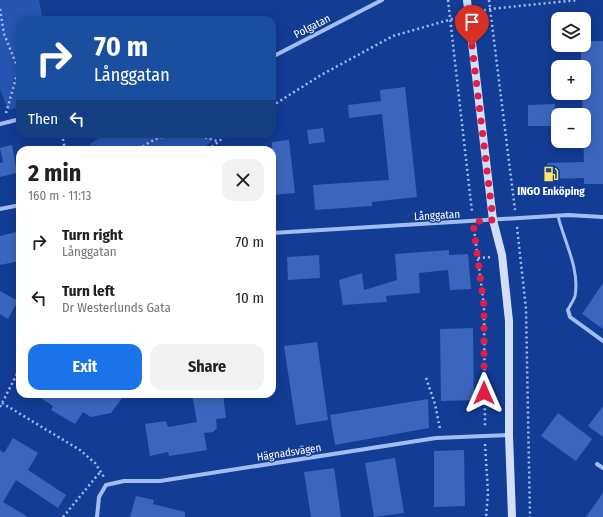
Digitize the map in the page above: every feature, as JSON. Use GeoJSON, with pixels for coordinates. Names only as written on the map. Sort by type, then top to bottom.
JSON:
{"type":"FeatureCollection","features":[{"type":"Feature","properties":{"kind":"main road"},"geometry":{"type":"LineString","coordinates":[[467,0],[493,220],[502,255],[509,321],[509,436],[512,517]]}},
{"type":"Feature","properties":{"kind":"street","name":"Polgatan"},"geometry":{"type":"LineString","coordinates":[[276,55],[382,0]]}},
{"type":"Feature","properties":{"kind":"street"},"geometry":{"type":"LineString","coordinates":[[1,123],[16,120]]}},
{"type":"Feature","properties":{"kind":"street"},"geometry":{"type":"LineString","coordinates":[[0,209],[16,206]]}},
{"type":"Feature","properties":{"kind":"street","name":"Långgatan"},"geometry":{"type":"LineString","coordinates":[[276,233],[473,222],[516,218],[558,216],[603,217]]}},
{"type":"Feature","properties":{"kind":"street"},"geometry":{"type":"LineString","coordinates":[[568,310],[570,317],[603,341]]}},
{"type":"Feature","properties":{"kind":"street","name":"Hägnadsvägen"},"geometry":{"type":"LineString","coordinates":[[106,485],[124,481],[160,481],[441,438],[509,436]]}},
{"type":"Feature","properties":{"kind":"street"},"geometry":{"type":"LineString","coordinates":[[597,464],[603,468]]}},
{"type":"Feature","properties":{"kind":"street"},"geometry":{"type":"LineString","coordinates":[[97,517],[99,497],[106,485]]}},
{"type":"Feature","properties":{"kind":"lane"},"geometry":{"type":"LineString","coordinates":[[558,216],[571,256],[576,282],[575,297],[568,310]]}},
{"type":"Feature","properties":{"kind":"path"},"geometry":{"type":"LineString","coordinates":[[448,0],[484,306],[485,436],[488,493],[486,517]]}},
{"type":"Feature","properties":{"kind":"path"},"geometry":{"type":"LineString","coordinates":[[489,0],[526,309],[530,517]]}},
{"type":"Feature","properties":{"kind":"path"},"geometry":{"type":"LineString","coordinates":[[276,103],[321,75],[393,36],[490,8],[578,0]]}},
{"type":"Feature","properties":{"kind":"path"},"geometry":{"type":"LineString","coordinates":[[0,8],[4,34],[16,64]]}},
{"type":"Feature","properties":{"kind":"path"},"geometry":{"type":"LineString","coordinates":[[1,123],[16,80]]}},
{"type":"Feature","properties":{"kind":"path"},"geometry":{"type":"LineString","coordinates":[[144,146],[148,142],[158,138]]}},
{"type":"Feature","properties":{"kind":"path"},"geometry":{"type":"LineString","coordinates":[[207,138],[217,141]]}},
{"type":"Feature","properties":{"kind":"path"},"geometry":{"type":"LineString","coordinates":[[212,146],[222,138]]}},
{"type":"Feature","properties":{"kind":"path"},"geometry":{"type":"LineString","coordinates":[[0,407],[16,376]]}},
{"type":"Feature","properties":{"kind":"path"},"geometry":{"type":"LineString","coordinates":[[426,378],[435,404],[441,438]]}},
{"type":"Feature","properties":{"kind":"path"},"geometry":{"type":"LineString","coordinates":[[2,403],[80,450],[95,463],[104,474],[106,485]]}},
{"type":"Feature","properties":{"kind":"path"},"geometry":{"type":"LineString","coordinates":[[63,517],[101,470]]}},
{"type":"Feature","properties":{"kind":"shaded area"},"geometry":{"type":"Polygon","coordinates":[[[0,0],[39,0],[42,16],[16,16],[16,108],[8,110],[0,89],[0,0]]]}},
{"type":"Feature","properties":{"kind":"shaded area"},"geometry":{"type":"Polygon","coordinates":[[[99,138],[214,138],[206,146],[89,145],[99,138]]]}},
{"type":"Feature","properties":{"kind":"building"},"geometry":{"type":"Polygon","coordinates":[[[591,41],[603,41],[603,184],[584,184],[584,178],[548,179],[547,163],[584,162],[584,148],[591,148],[591,108],[582,108],[582,100],[591,100],[591,60],[581,60],[581,52],[591,52],[591,41]]]}},
{"type":"Feature","properties":{"kind":"building"},"geometry":{"type":"Polygon","coordinates":[[[405,87],[417,197],[372,202],[372,206],[315,210],[313,185],[389,180],[382,114],[349,118],[348,105],[381,101],[380,90],[405,87]]]}},
{"type":"Feature","properties":{"kind":"building"},"geometry":{"type":"Polygon","coordinates":[[[555,104],[555,108],[551,108],[551,126],[528,126],[528,105],[555,104]]]}},
{"type":"Feature","properties":{"kind":"building"},"geometry":{"type":"Polygon","coordinates":[[[323,128],[325,142],[309,144],[307,130],[323,128]]]}},
{"type":"Feature","properties":{"kind":"building"},"geometry":{"type":"Polygon","coordinates":[[[289,140],[295,193],[276,195],[276,146],[272,146],[272,142],[289,140]]]}},
{"type":"Feature","properties":{"kind":"building"},"geometry":{"type":"Polygon","coordinates":[[[12,145],[16,173],[0,177],[0,163],[3,162],[0,148],[12,145]]]}},
{"type":"Feature","properties":{"kind":"building"},"geometry":{"type":"Polygon","coordinates":[[[16,232],[16,262],[0,265],[0,236],[16,232]]]}},
{"type":"Feature","properties":{"kind":"building"},"geometry":{"type":"Polygon","coordinates":[[[449,250],[449,255],[468,254],[471,289],[450,290],[448,270],[419,273],[420,293],[386,296],[387,302],[343,305],[339,280],[362,273],[364,290],[397,280],[395,254],[449,250]]]}},
{"type":"Feature","properties":{"kind":"building"},"geometry":{"type":"Polygon","coordinates":[[[319,255],[320,278],[288,280],[287,257],[319,255]]]}},
{"type":"Feature","properties":{"kind":"building"},"geometry":{"type":"Polygon","coordinates":[[[603,283],[603,329],[582,314],[603,283]]]}},
{"type":"Feature","properties":{"kind":"building"},"geometry":{"type":"Polygon","coordinates":[[[0,291],[16,300],[16,305],[8,319],[0,314],[0,291]]]}},
{"type":"Feature","properties":{"kind":"building"},"geometry":{"type":"Polygon","coordinates":[[[473,328],[474,400],[441,401],[440,329],[473,328]]]}},
{"type":"Feature","properties":{"kind":"building"},"geometry":{"type":"Polygon","coordinates":[[[317,342],[328,420],[296,425],[284,346],[317,342]]]}},
{"type":"Feature","properties":{"kind":"building"},"geometry":{"type":"Polygon","coordinates":[[[41,398],[122,398],[111,413],[91,417],[83,412],[75,424],[51,410],[53,406],[41,398]]]}},
{"type":"Feature","properties":{"kind":"building"},"geometry":{"type":"Polygon","coordinates":[[[193,398],[224,398],[226,418],[216,419],[217,428],[213,432],[204,433],[207,450],[169,456],[168,452],[150,456],[145,424],[166,421],[168,427],[197,422],[193,398]]]}},
{"type":"Feature","properties":{"kind":"building"},"geometry":{"type":"Polygon","coordinates":[[[428,399],[429,428],[335,445],[330,415],[428,399]]]}},
{"type":"Feature","properties":{"kind":"building"},"geometry":{"type":"Polygon","coordinates":[[[603,406],[603,437],[588,426],[603,406]]]}},
{"type":"Feature","properties":{"kind":"building"},"geometry":{"type":"Polygon","coordinates":[[[558,413],[592,439],[576,461],[541,436],[558,413]]]}},
{"type":"Feature","properties":{"kind":"building"},"geometry":{"type":"Polygon","coordinates":[[[13,438],[38,453],[28,470],[66,495],[58,508],[16,480],[3,502],[28,517],[0,517],[0,450],[4,453],[13,438]]]}},
{"type":"Feature","properties":{"kind":"building"},"geometry":{"type":"Polygon","coordinates":[[[464,450],[465,506],[434,507],[434,451],[464,450]]]}},
{"type":"Feature","properties":{"kind":"building"},"geometry":{"type":"Polygon","coordinates":[[[395,458],[404,513],[374,517],[365,463],[395,458]]]}},
{"type":"Feature","properties":{"kind":"building"},"geometry":{"type":"Polygon","coordinates":[[[334,468],[341,517],[311,517],[304,472],[334,468]]]}},
{"type":"Feature","properties":{"kind":"building"},"geometry":{"type":"Polygon","coordinates":[[[603,493],[603,517],[586,517],[603,493]]]}},
{"type":"Feature","properties":{"kind":"building"},"geometry":{"type":"Polygon","coordinates":[[[136,496],[154,500],[153,504],[185,512],[185,517],[130,517],[136,496]]]}},
{"type":"Feature","properties":{"kind":"place","name":"INGO Enköping"},"geometry":{"type":"Point","coordinates":[551,174]}},
{"type":"Feature","properties":{"kind":"route"},"geometry":{"type":"LineString","coordinates":[[472,46],[493,220],[473,222],[484,306],[484,393]]}}]}
